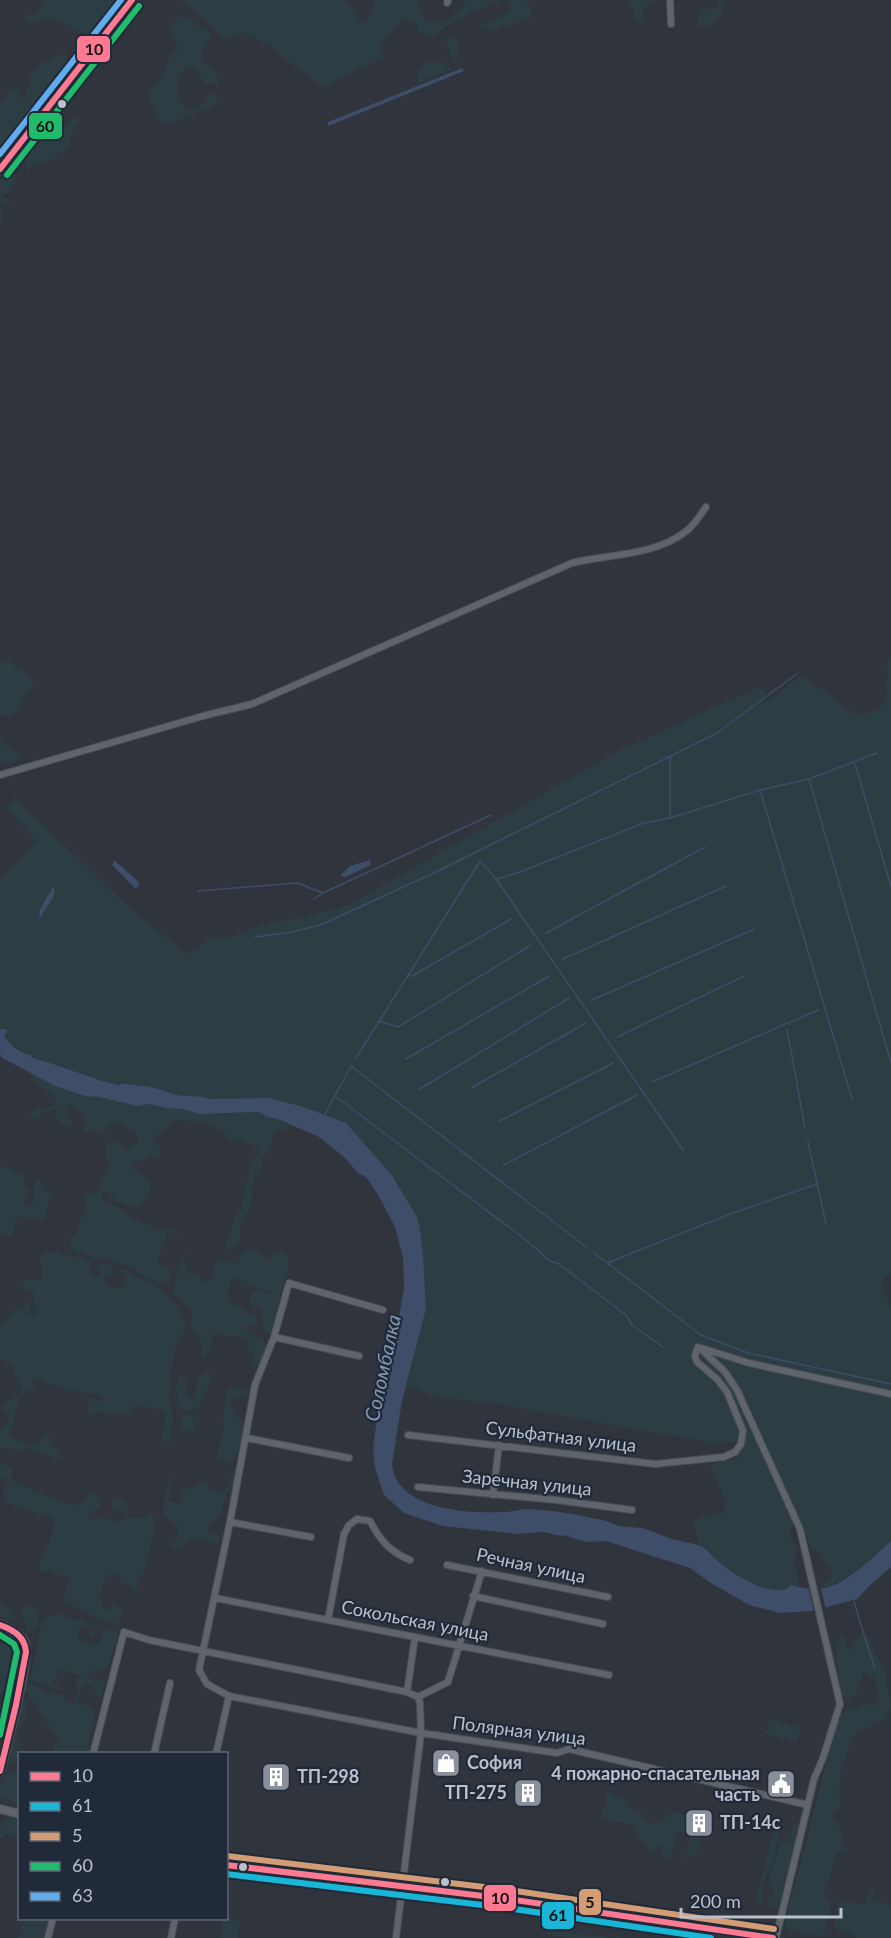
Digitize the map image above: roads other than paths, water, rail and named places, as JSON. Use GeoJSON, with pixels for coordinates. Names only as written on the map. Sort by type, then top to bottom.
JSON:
{"type":"FeatureCollection","features":[{"type":"Feature","properties":{"kind":"main road"},"geometry":{"type":"LineString","coordinates":[[0,169],[132,0]]}},
{"type":"Feature","properties":{"kind":"main road"},"geometry":{"type":"LineString","coordinates":[[0,1625],[11,1630],[24,1642],[26,1647],[25,1662],[0,1771]]}},
{"type":"Feature","properties":{"kind":"main road"},"geometry":{"type":"LineString","coordinates":[[0,1634],[17,1645],[25,1662]]}},
{"type":"Feature","properties":{"kind":"main road"},"geometry":{"type":"LineString","coordinates":[[0,1809],[18,1814]]}},
{"type":"Feature","properties":{"kind":"main road"},"geometry":{"type":"LineString","coordinates":[[228,1865],[621,1915],[775,1938]]}},
{"type":"Feature","properties":{"kind":"street"},"geometry":{"type":"LineString","coordinates":[[670,0],[671,24]]}},
{"type":"Feature","properties":{"kind":"street"},"geometry":{"type":"LineString","coordinates":[[0,776],[203,716],[252,704],[572,563],[599,557],[637,553],[669,542],[687,531],[706,507]]}},
{"type":"Feature","properties":{"kind":"street"},"geometry":{"type":"LineString","coordinates":[[0,768],[10,772]]}},
{"type":"Feature","properties":{"kind":"street"},"geometry":{"type":"LineString","coordinates":[[205,1650],[247,1438],[255,1385],[274,1337],[289,1283],[382,1310]]}},
{"type":"Feature","properties":{"kind":"street"},"geometry":{"type":"LineString","coordinates":[[274,1337],[358,1356]]}},
{"type":"Feature","properties":{"kind":"street"},"geometry":{"type":"LineString","coordinates":[[698,1347],[749,1363],[891,1394]]}},
{"type":"Feature","properties":{"kind":"street"},"geometry":{"type":"LineString","coordinates":[[698,1347],[725,1372],[737,1390],[800,1529],[840,1704],[814,1779],[775,1938]]}},
{"type":"Feature","properties":{"kind":"street","name":"Сульфатная улица"},"geometry":{"type":"LineString","coordinates":[[408,1435],[656,1464],[724,1457],[735,1452],[741,1444],[743,1431],[727,1392],[717,1379],[697,1362],[695,1356],[698,1347]]}},
{"type":"Feature","properties":{"kind":"street"},"geometry":{"type":"LineString","coordinates":[[247,1438],[349,1458]]}},
{"type":"Feature","properties":{"kind":"street"},"geometry":{"type":"LineString","coordinates":[[493,1495],[499,1445]]}},
{"type":"Feature","properties":{"kind":"street","name":"Заречная улица"},"geometry":{"type":"LineString","coordinates":[[418,1487],[556,1500],[632,1510]]}},
{"type":"Feature","properties":{"kind":"street"},"geometry":{"type":"LineString","coordinates":[[328,1620],[344,1534],[349,1525],[357,1519],[370,1521],[386,1546],[397,1555],[410,1560]]}},
{"type":"Feature","properties":{"kind":"street"},"geometry":{"type":"LineString","coordinates":[[230,1522],[311,1537]]}},
{"type":"Feature","properties":{"kind":"street","name":"Речная улица"},"geometry":{"type":"LineString","coordinates":[[447,1565],[482,1570],[608,1598]]}},
{"type":"Feature","properties":{"kind":"street"},"geometry":{"type":"LineString","coordinates":[[418,1697],[448,1682],[482,1570]]}},
{"type":"Feature","properties":{"kind":"street"},"geometry":{"type":"LineString","coordinates":[[473,1596],[603,1624]]}},
{"type":"Feature","properties":{"kind":"street","name":"Сокольская улица"},"geometry":{"type":"LineString","coordinates":[[215,1598],[609,1675]]}},
{"type":"Feature","properties":{"kind":"street"},"geometry":{"type":"LineString","coordinates":[[94,1752],[124,1632],[149,1640],[407,1692],[418,1697],[421,1734],[396,1938]]}},
{"type":"Feature","properties":{"kind":"street"},"geometry":{"type":"LineString","coordinates":[[407,1692],[415,1637]]}},
{"type":"Feature","properties":{"kind":"street","name":"Полярная улица"},"geometry":{"type":"LineString","coordinates":[[205,1650],[199,1670],[207,1684],[229,1696],[421,1734],[557,1753],[569,1749],[808,1805]]}},
{"type":"Feature","properties":{"kind":"street"},"geometry":{"type":"LineString","coordinates":[[154,1752],[170,1683]]}},
{"type":"Feature","properties":{"kind":"street"},"geometry":{"type":"LineString","coordinates":[[216,1752],[229,1696]]}},
{"type":"Feature","properties":{"kind":"street"},"geometry":{"type":"LineString","coordinates":[[48,1938],[52,1920]]}},
{"type":"Feature","properties":{"kind":"street"},"geometry":{"type":"LineString","coordinates":[[171,1938],[175,1920]]}},
{"type":"Feature","properties":{"kind":"water"},"geometry":{"type":"Polygon","coordinates":[[[462,68],[464,71],[328,126],[328,122],[462,68]]]}},
{"type":"Feature","properties":{"kind":"water"},"geometry":{"type":"Polygon","coordinates":[[[114,860],[140,883],[136,889],[112,865],[114,860]]]}},
{"type":"Feature","properties":{"kind":"water"},"geometry":{"type":"Polygon","coordinates":[[[370,860],[371,865],[346,877],[340,876],[350,866],[370,860]]]}},
{"type":"Feature","properties":{"kind":"water"},"geometry":{"type":"Polygon","coordinates":[[[53,887],[54,896],[40,918],[39,911],[53,887]]]}},
{"type":"Feature","properties":{"kind":"water","name":"Соломбалка"},"geometry":{"type":"Polygon","coordinates":[[[0,1029],[6,1029],[7,1032],[4,1035],[6,1039],[19,1050],[31,1055],[32,1058],[114,1084],[150,1087],[177,1095],[208,1099],[269,1098],[304,1107],[346,1123],[391,1174],[419,1224],[426,1309],[402,1401],[392,1464],[396,1479],[406,1491],[419,1499],[453,1510],[505,1512],[539,1510],[593,1518],[619,1526],[642,1528],[672,1539],[699,1545],[725,1567],[744,1579],[776,1590],[785,1589],[791,1585],[820,1589],[837,1584],[891,1541],[891,1567],[857,1599],[812,1611],[780,1613],[749,1605],[690,1568],[606,1541],[588,1542],[569,1537],[569,1535],[543,1532],[518,1534],[443,1526],[404,1513],[384,1495],[375,1468],[373,1448],[378,1410],[390,1369],[391,1348],[404,1288],[403,1258],[395,1227],[366,1177],[358,1173],[344,1157],[319,1137],[259,1112],[199,1114],[183,1109],[149,1104],[137,1106],[85,1096],[55,1086],[2,1058],[0,1029]]]}},
{"type":"Feature","properties":{"kind":"waterway"},"geometry":{"type":"LineString","coordinates":[[255,937],[293,932],[323,924],[438,871],[717,733],[798,673]]}},
{"type":"Feature","properties":{"kind":"waterway"},"geometry":{"type":"LineString","coordinates":[[497,879],[644,823],[670,818],[760,790],[809,779],[877,753]]}},
{"type":"Feature","properties":{"kind":"waterway"},"geometry":{"type":"LineString","coordinates":[[670,757],[670,818]]}},
{"type":"Feature","properties":{"kind":"waterway"},"geometry":{"type":"LineString","coordinates":[[855,764],[891,886]]}},
{"type":"Feature","properties":{"kind":"waterway"},"geometry":{"type":"LineString","coordinates":[[809,779],[891,1063]]}},
{"type":"Feature","properties":{"kind":"waterway"},"geometry":{"type":"LineString","coordinates":[[760,790],[852,1099]]}},
{"type":"Feature","properties":{"kind":"waterway"},"geometry":{"type":"LineString","coordinates":[[314,899],[491,815]]}},
{"type":"Feature","properties":{"kind":"waterway"},"geometry":{"type":"LineString","coordinates":[[546,933],[705,847]]}},
{"type":"Feature","properties":{"kind":"waterway"},"geometry":{"type":"LineString","coordinates":[[356,1058],[480,861],[496,879],[683,1150]]}},
{"type":"Feature","properties":{"kind":"waterway"},"geometry":{"type":"LineString","coordinates":[[198,891],[297,883],[323,893]]}},
{"type":"Feature","properties":{"kind":"waterway"},"geometry":{"type":"LineString","coordinates":[[563,959],[726,886]]}},
{"type":"Feature","properties":{"kind":"waterway"},"geometry":{"type":"LineString","coordinates":[[407,975],[412,976],[511,919]]}},
{"type":"Feature","properties":{"kind":"waterway"},"geometry":{"type":"LineString","coordinates":[[592,1000],[754,929]]}},
{"type":"Feature","properties":{"kind":"waterway"},"geometry":{"type":"LineString","coordinates":[[379,1021],[398,1027],[531,945]]}},
{"type":"Feature","properties":{"kind":"waterway"},"geometry":{"type":"LineString","coordinates":[[406,1059],[549,976]]}},
{"type":"Feature","properties":{"kind":"waterway"},"geometry":{"type":"LineString","coordinates":[[617,1037],[744,976]]}},
{"type":"Feature","properties":{"kind":"waterway"},"geometry":{"type":"LineString","coordinates":[[420,1089],[569,998]]}},
{"type":"Feature","properties":{"kind":"waterway"},"geometry":{"type":"LineString","coordinates":[[652,1082],[818,1010]]}},
{"type":"Feature","properties":{"kind":"waterway"},"geometry":{"type":"LineString","coordinates":[[471,1088],[586,1023]]}},
{"type":"Feature","properties":{"kind":"waterway"},"geometry":{"type":"LineString","coordinates":[[787,1029],[805,1128]]}},
{"type":"Feature","properties":{"kind":"waterway"},"geometry":{"type":"LineString","coordinates":[[500,1121],[613,1063]]}},
{"type":"Feature","properties":{"kind":"waterway"},"geometry":{"type":"LineString","coordinates":[[324,1116],[351,1066],[586,1247]]}},
{"type":"Feature","properties":{"kind":"waterway"},"geometry":{"type":"LineString","coordinates":[[504,1165],[637,1095]]}},
{"type":"Feature","properties":{"kind":"waterway"},"geometry":{"type":"LineString","coordinates":[[335,1096],[526,1240],[550,1261],[559,1264],[626,1315],[632,1325],[663,1347]]}},
{"type":"Feature","properties":{"kind":"waterway"},"geometry":{"type":"LineString","coordinates":[[808,1142],[826,1224]]}},
{"type":"Feature","properties":{"kind":"waterway"},"geometry":{"type":"LineString","coordinates":[[607,1263],[730,1214],[817,1184]]}},
{"type":"Feature","properties":{"kind":"waterway"},"geometry":{"type":"LineString","coordinates":[[593,1252],[701,1335],[748,1353],[891,1384]]}},
{"type":"Feature","properties":{"kind":"waterway"},"geometry":{"type":"LineString","coordinates":[[854,1601],[875,1669]]}},
{"type":"Feature","properties":{"kind":"place","name":"София"},"geometry":{"type":"Point","coordinates":[446,1763]}},
{"type":"Feature","properties":{"kind":"place","name":"ТП-298"},"geometry":{"type":"Point","coordinates":[276,1777]}},
{"type":"Feature","properties":{"kind":"place","name":"4 пожарно-спасательная часть"},"geometry":{"type":"Point","coordinates":[781,1784]}},
{"type":"Feature","properties":{"kind":"place","name":"ТП-275"},"geometry":{"type":"Point","coordinates":[528,1793]}},
{"type":"Feature","properties":{"kind":"place","name":"ТП-14с"},"geometry":{"type":"Point","coordinates":[699,1823]}}]}
